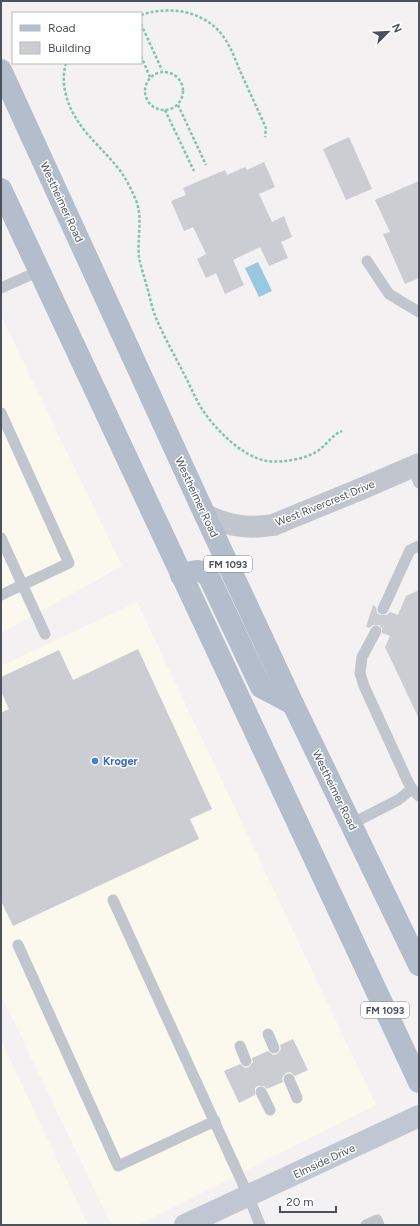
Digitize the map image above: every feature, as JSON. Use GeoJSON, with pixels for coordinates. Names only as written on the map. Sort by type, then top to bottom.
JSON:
{"type":"FeatureCollection","features":[{"type":"Feature","properties":{"kind":"main road","name":"Westheimer Road"},"geometry":{"type":"LineString","coordinates":[[1,70],[293,704],[419,965]]}},
{"type":"Feature","properties":{"kind":"main road","name":"FM 1093"},"geometry":{"type":"LineString","coordinates":[[1,190],[419,1082]]}},
{"type":"Feature","properties":{"kind":"main road"},"geometry":{"type":"LineString","coordinates":[[181,575],[199,570],[209,577],[261,687],[293,704]]}},
{"type":"Feature","properties":{"kind":"street","name":"West Rivercrest Drive"},"geometry":{"type":"LineString","coordinates":[[205,515],[221,522],[239,527],[273,525],[362,489],[417,471]]}},
{"type":"Feature","properties":{"kind":"street","name":"Elmside Drive"},"geometry":{"type":"LineString","coordinates":[[185,1225],[419,1116]]}},
{"type":"Feature","properties":{"kind":"lane"},"geometry":{"type":"LineString","coordinates":[[367,261],[388,294],[419,312]]}},
{"type":"Feature","properties":{"kind":"lane"},"geometry":{"type":"LineString","coordinates":[[1,288],[39,271]]}},
{"type":"Feature","properties":{"kind":"lane"},"geometry":{"type":"LineString","coordinates":[[1,413],[69,563],[1,595]]}},
{"type":"Feature","properties":{"kind":"lane"},"geometry":{"type":"LineString","coordinates":[[1,538],[45,634]]}},
{"type":"Feature","properties":{"kind":"lane"},"geometry":{"type":"LineString","coordinates":[[384,609],[410,550],[419,546]]}},
{"type":"Feature","properties":{"kind":"lane"},"geometry":{"type":"LineString","coordinates":[[351,824],[415,792],[364,686],[360,673],[362,657],[376,631]]}},
{"type":"Feature","properties":{"kind":"lane"},"geometry":{"type":"LineString","coordinates":[[113,900],[215,1121],[260,1225]]}},
{"type":"Feature","properties":{"kind":"lane"},"geometry":{"type":"LineString","coordinates":[[18,944],[118,1166],[215,1121]]}},
{"type":"Feature","properties":{"kind":"lane"},"geometry":{"type":"LineString","coordinates":[[268,1034],[274,1048]]}},
{"type":"Feature","properties":{"kind":"lane"},"geometry":{"type":"LineString","coordinates":[[240,1046],[246,1061]]}},
{"type":"Feature","properties":{"kind":"lane"},"geometry":{"type":"LineString","coordinates":[[288,1079],[297,1098]]}},
{"type":"Feature","properties":{"kind":"lane"},"geometry":{"type":"LineString","coordinates":[[261,1092],[270,1110]]}},
{"type":"Feature","properties":{"kind":"lane"},"geometry":{"type":"LineString","coordinates":[[366,1225],[377,1220],[379,1225]]}},
{"type":"Feature","properties":{"kind":"path"},"geometry":{"type":"LineString","coordinates":[[142,15],[163,10],[178,11],[197,15],[214,26],[225,39],[260,114],[266,128],[265,137]]}},
{"type":"Feature","properties":{"kind":"path"},"geometry":{"type":"LineString","coordinates":[[142,26],[162,70]]}},
{"type":"Feature","properties":{"kind":"path"},"geometry":{"type":"LineString","coordinates":[[142,58],[150,77]]}},
{"type":"Feature","properties":{"kind":"path"},"geometry":{"type":"LineString","coordinates":[[66,64],[63,73],[64,88],[69,106],[78,123],[129,184],[136,202],[140,219],[138,237],[139,257],[156,317],[203,411],[217,429],[236,446],[267,461],[300,459],[311,455],[319,450],[335,434],[342,431]]}},
{"type":"Feature","properties":{"kind":"path"},"geometry":{"type":"LineString","coordinates":[[162,70],[176,75],[184,89],[183,97],[178,105],[174,108],[165,110],[161,110],[153,106],[147,99],[145,91],[146,83],[150,77],[162,70]]}},
{"type":"Feature","properties":{"kind":"path"},"geometry":{"type":"LineString","coordinates":[[178,105],[206,165]]}},
{"type":"Feature","properties":{"kind":"path"},"geometry":{"type":"LineString","coordinates":[[165,110],[194,171]]}},
{"type":"Feature","properties":{"kind":"shaded area"},"geometry":{"type":"Polygon","coordinates":[[[1,315],[122,566],[1,633],[1,315]]]}},
{"type":"Feature","properties":{"kind":"shaded area"},"geometry":{"type":"Polygon","coordinates":[[[137,602],[376,1105],[138,1225],[116,1225],[110,1222],[1,995],[1,666],[137,602]]]}},
{"type":"Feature","properties":{"kind":"shaded area"},"geometry":{"type":"Polygon","coordinates":[[[1,1040],[88,1225],[1,1225],[1,1040]]]}},
{"type":"Feature","properties":{"kind":"water"},"geometry":{"type":"Polygon","coordinates":[[[258,262],[272,291],[259,297],[245,268],[258,262]]]}},
{"type":"Feature","properties":{"kind":"building"},"geometry":{"type":"Polygon","coordinates":[[[349,137],[372,189],[346,200],[323,149],[349,137]]]}},
{"type":"Feature","properties":{"kind":"building"},"geometry":{"type":"Polygon","coordinates":[[[264,162],[275,187],[259,194],[272,222],[284,216],[292,237],[281,242],[288,258],[269,266],[260,247],[233,260],[244,285],[225,294],[216,273],[206,278],[197,259],[206,254],[193,227],[184,231],[171,201],[186,195],[183,188],[225,170],[227,175],[245,167],[247,170],[264,162]]]}},
{"type":"Feature","properties":{"kind":"building"},"geometry":{"type":"Polygon","coordinates":[[[419,181],[419,278],[405,284],[383,234],[390,232],[375,200],[419,181]]]}},
{"type":"Feature","properties":{"kind":"building"},"geometry":{"type":"Polygon","coordinates":[[[419,590],[419,719],[385,647],[390,636],[382,633],[382,628],[379,625],[373,625],[369,628],[366,627],[373,605],[376,607],[377,613],[380,615],[387,615],[390,612],[398,615],[406,596],[419,590]]]}},
{"type":"Feature","properties":{"kind":"building","name":"Kroger"},"geometry":{"type":"Polygon","coordinates":[[[138,649],[212,809],[190,819],[199,839],[13,926],[1,901],[1,713],[9,709],[1,691],[1,677],[59,650],[73,680],[138,649]]]}},
{"type":"Feature","properties":{"kind":"building"},"geometry":{"type":"Polygon","coordinates":[[[293,1039],[308,1070],[295,1076],[290,1072],[286,1073],[282,1078],[283,1082],[267,1089],[264,1086],[258,1086],[255,1088],[255,1095],[239,1103],[224,1071],[240,1064],[245,1068],[249,1067],[253,1062],[252,1058],[268,1051],[273,1055],[277,1054],[281,1049],[280,1045],[293,1039]]]}},
{"type":"Feature","properties":{"kind":"place","name":"Kroger"},"geometry":{"type":"Point","coordinates":[95,761]}}]}
